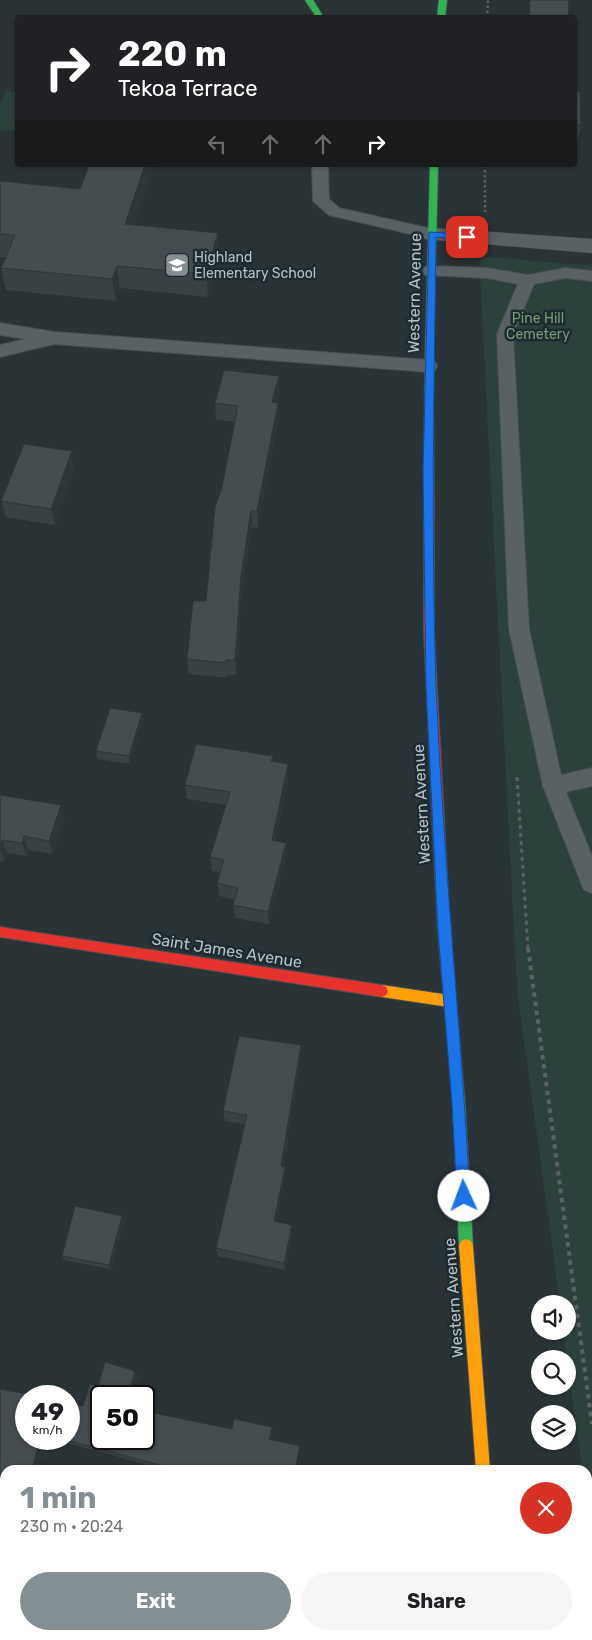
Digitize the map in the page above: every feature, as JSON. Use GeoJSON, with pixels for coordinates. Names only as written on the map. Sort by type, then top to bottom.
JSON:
{"type":"FeatureCollection","features":[{"type":"Feature","properties":{"kind":"main road"},"geometry":{"type":"LineString","coordinates":[[309,0],[319,15]]}},
{"type":"Feature","properties":{"kind":"main road"},"geometry":{"type":"LineString","coordinates":[[441,15],[443,0]]}},
{"type":"Feature","properties":{"kind":"main road","name":"Western Avenue"},"geometry":{"type":"LineString","coordinates":[[434,167],[429,366],[429,632],[449,1000],[459,1104],[469,1295],[483,1465]]}},
{"type":"Feature","properties":{"kind":"main road","name":"Saint James Avenue"},"geometry":{"type":"LineString","coordinates":[[0,932],[449,1000]]}},
{"type":"Feature","properties":{"kind":"street"},"geometry":{"type":"LineString","coordinates":[[432,234],[592,246]]}},
{"type":"Feature","properties":{"kind":"lane"},"geometry":{"type":"LineString","coordinates":[[320,167],[321,201],[334,212],[432,234]]}},
{"type":"Feature","properties":{"kind":"lane"},"geometry":{"type":"LineString","coordinates":[[431,271],[487,273],[528,280],[565,273],[592,276]]}},
{"type":"Feature","properties":{"kind":"lane"},"geometry":{"type":"LineString","coordinates":[[528,280],[505,334],[519,629],[553,786],[592,883]]}},
{"type":"Feature","properties":{"kind":"lane"},"geometry":{"type":"LineString","coordinates":[[0,329],[54,338],[429,366]]}},
{"type":"Feature","properties":{"kind":"lane"},"geometry":{"type":"LineString","coordinates":[[0,351],[54,338]]}},
{"type":"Feature","properties":{"kind":"lane"},"geometry":{"type":"LineString","coordinates":[[553,786],[592,777]]}},
{"type":"Feature","properties":{"kind":"path"},"geometry":{"type":"LineString","coordinates":[[487,15],[488,0]]}},
{"type":"Feature","properties":{"kind":"green space"},"geometry":{"type":"Polygon","coordinates":[[[6,91],[15,92],[15,131],[0,130],[0,104],[6,91]]]}},
{"type":"Feature","properties":{"kind":"green space","name":"Pine Hill Cemetery"},"geometry":{"type":"Polygon","coordinates":[[[479,256],[592,266],[592,1465],[581,1465],[576,1426],[576,1405],[573,1405],[572,1395],[576,1395],[576,1350],[566,1350],[564,1340],[576,1340],[576,1295],[559,1295],[517,990],[479,256]]]}},
{"type":"Feature","properties":{"kind":"building"},"geometry":{"type":"Polygon","coordinates":[[[530,0],[569,0],[568,15],[529,15],[530,0]]]}},
{"type":"Feature","properties":{"kind":"building"},"geometry":{"type":"Polygon","coordinates":[[[577,91],[580,92],[581,125],[577,124],[577,91]]]}},
{"type":"Feature","properties":{"kind":"building"},"geometry":{"type":"Polygon","coordinates":[[[88,167],[144,167],[125,224],[218,233],[206,274],[117,266],[112,279],[1,268],[15,235],[0,234],[0,181],[80,189],[88,167]]]}},
{"type":"Feature","properties":{"kind":"building"},"geometry":{"type":"Polygon","coordinates":[[[224,370],[279,376],[272,402],[278,403],[257,511],[251,511],[241,576],[235,660],[226,660],[226,663],[187,659],[193,601],[206,601],[215,507],[222,487],[237,411],[237,406],[215,403],[224,370]]]}},
{"type":"Feature","properties":{"kind":"building"},"geometry":{"type":"Polygon","coordinates":[[[24,444],[72,451],[51,509],[1,501],[24,444]]]}},
{"type":"Feature","properties":{"kind":"building"},"geometry":{"type":"Polygon","coordinates":[[[110,708],[142,713],[129,756],[96,751],[110,708]]]}},
{"type":"Feature","properties":{"kind":"building"},"geometry":{"type":"Polygon","coordinates":[[[196,744],[273,756],[271,761],[288,764],[272,840],[286,843],[268,912],[233,905],[238,888],[217,883],[224,860],[210,857],[230,792],[185,785],[196,744]]]}},
{"type":"Feature","properties":{"kind":"building"},"geometry":{"type":"Polygon","coordinates":[[[0,795],[61,805],[49,841],[24,836],[22,843],[2,840],[0,846],[0,795]]]}},
{"type":"Feature","properties":{"kind":"building"},"geometry":{"type":"Polygon","coordinates":[[[239,1036],[301,1045],[281,1166],[285,1167],[274,1221],[292,1225],[284,1263],[216,1248],[247,1115],[223,1111],[239,1036]]]}},
{"type":"Feature","properties":{"kind":"building"},"geometry":{"type":"Polygon","coordinates":[[[75,1206],[122,1216],[109,1265],[62,1256],[75,1206]]]}},
{"type":"Feature","properties":{"kind":"building"},"geometry":{"type":"Polygon","coordinates":[[[105,1362],[135,1371],[131,1385],[98,1385],[105,1362]]]}},
{"type":"Feature","properties":{"kind":"building"},"geometry":{"type":"Polygon","coordinates":[[[90,1384],[94,1385],[90,1385],[90,1446],[80,1444],[80,1405],[83,1406],[90,1384]]]}},
{"type":"Feature","properties":{"kind":"building"},"geometry":{"type":"Polygon","coordinates":[[[0,1389],[15,1392],[15,1450],[37,1450],[33,1465],[0,1465],[0,1389]]]}},
{"type":"Feature","properties":{"kind":"building"},"geometry":{"type":"Polygon","coordinates":[[[155,1413],[232,1429],[234,1419],[272,1427],[269,1439],[300,1446],[296,1465],[160,1465],[104,1450],[155,1450],[155,1413]]]}},
{"type":"Feature","properties":{"kind":"traffic: fast"},"geometry":{"type":"LineString","coordinates":[[309,0],[319,15]]}},
{"type":"Feature","properties":{"kind":"traffic: fast"},"geometry":{"type":"LineString","coordinates":[[441,15],[443,0]]}},
{"type":"Feature","properties":{"kind":"traffic: fast"},"geometry":{"type":"LineString","coordinates":[[429,487],[429,366],[434,167]]}},
{"type":"Feature","properties":{"kind":"traffic: fast"},"geometry":{"type":"LineString","coordinates":[[441,874],[459,1104],[466,1246]]}},
{"type":"Feature","properties":{"kind":"traffic: slow"},"geometry":{"type":"LineString","coordinates":[[382,991],[449,1001]]}},
{"type":"Feature","properties":{"kind":"traffic: slow"},"geometry":{"type":"LineString","coordinates":[[466,1246],[483,1465]]}},
{"type":"Feature","properties":{"kind":"traffic: jam"},"geometry":{"type":"LineString","coordinates":[[429,487],[429,632],[441,874]]}},
{"type":"Feature","properties":{"kind":"traffic: jam"},"geometry":{"type":"LineString","coordinates":[[0,932],[382,991]]}},
{"type":"Feature","properties":{"kind":"place","name":"Highland Elementary School"},"geometry":{"type":"Point","coordinates":[177,265]}},
{"type":"Feature","properties":{"kind":"route"},"geometry":{"type":"LineString","coordinates":[[464,1196],[459,1104],[444,931],[431,686],[428,470],[432,234],[467,237]]}}]}
